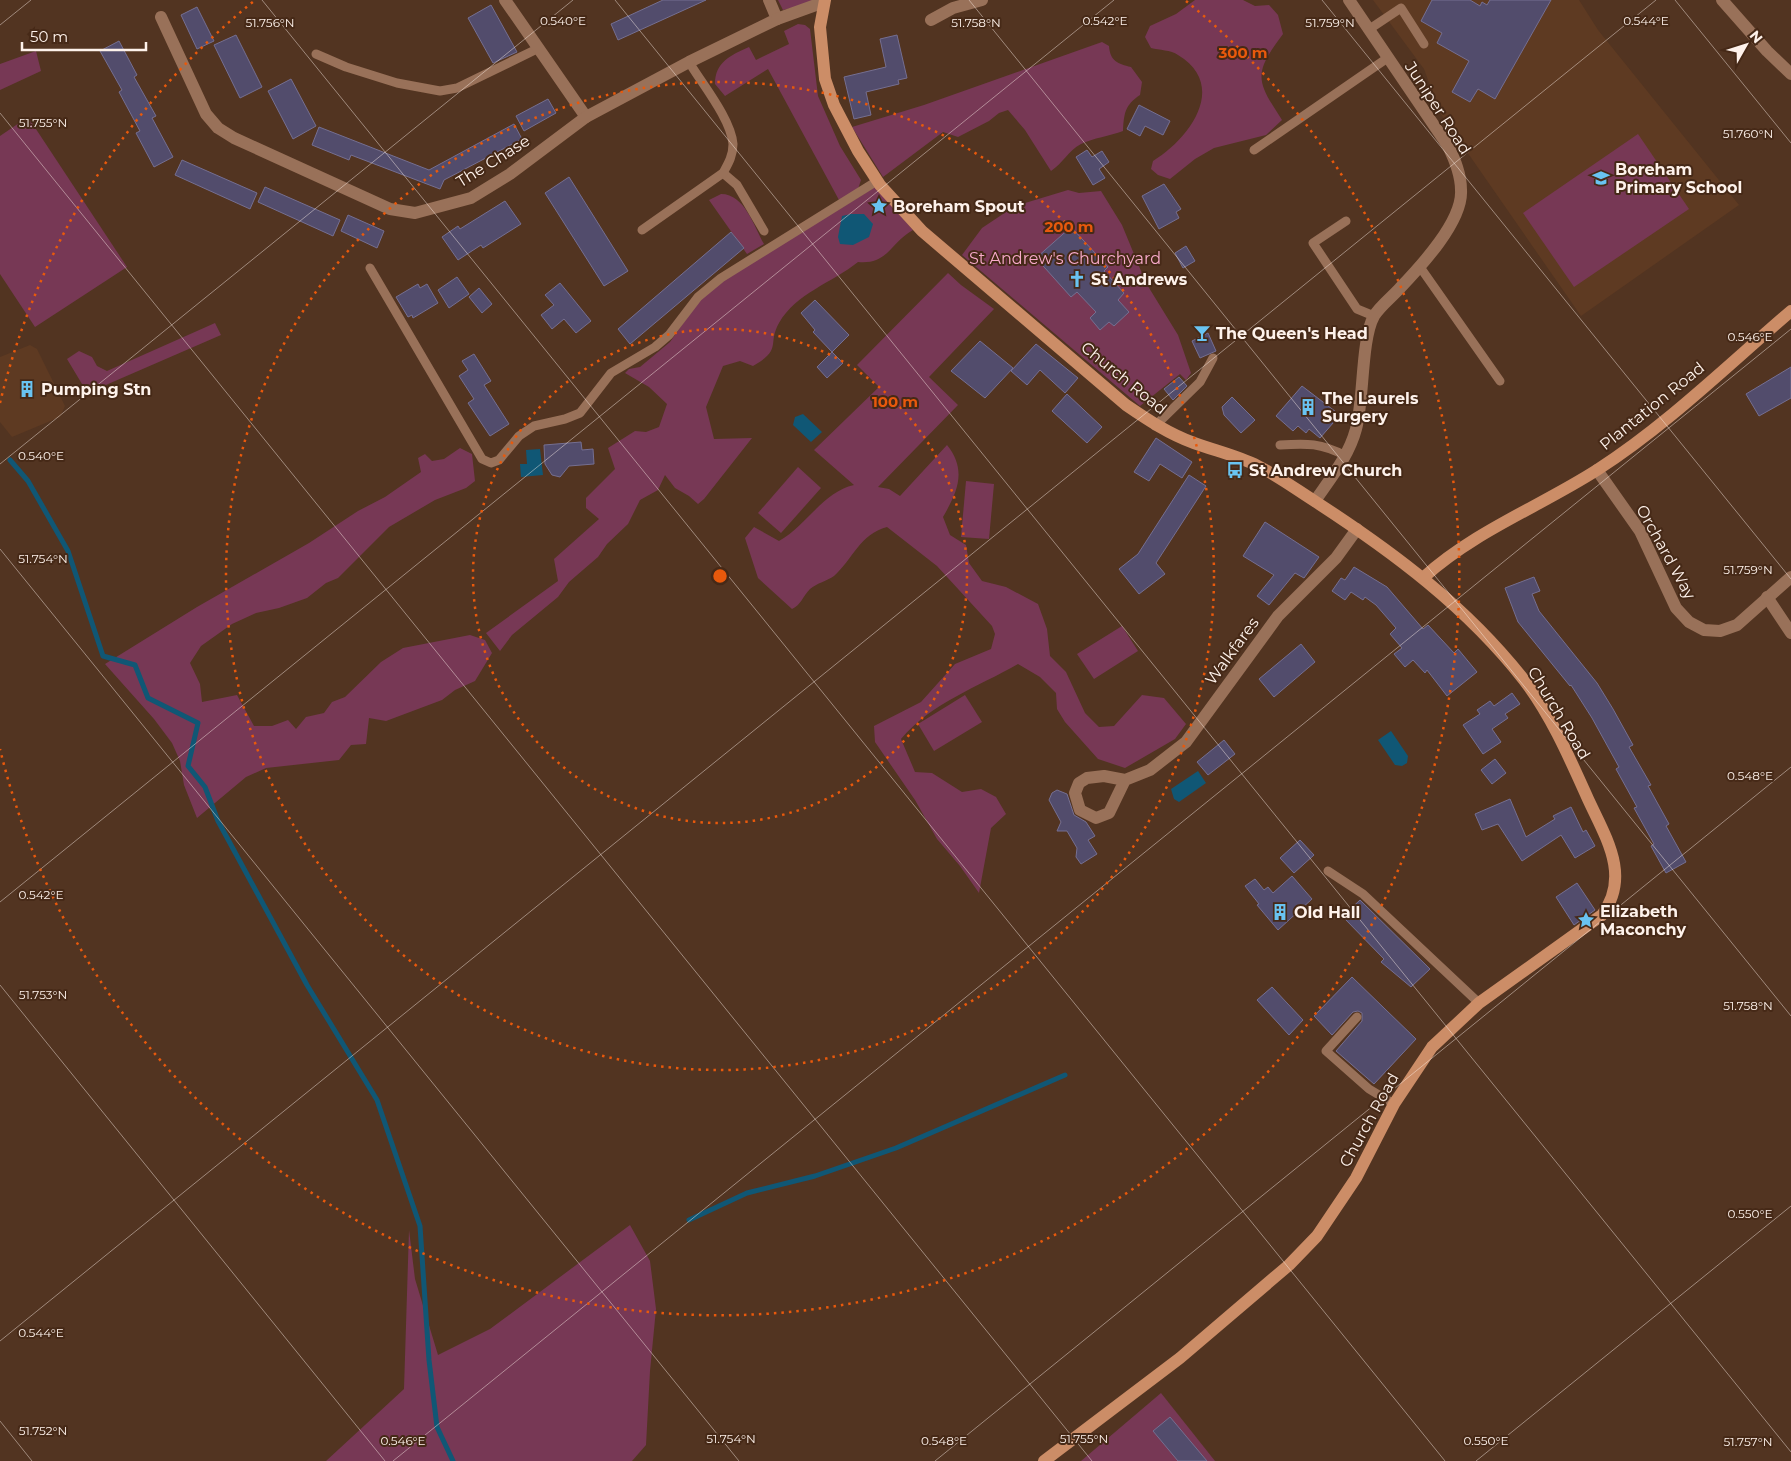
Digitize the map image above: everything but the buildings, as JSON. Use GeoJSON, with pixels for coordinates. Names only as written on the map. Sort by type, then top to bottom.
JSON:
{"type":"FeatureCollection","features":[{"type":"Feature","properties":{"kind":"street"},"geometry":{"type":"LineString","coordinates":[[505,0],[586,117]]}},
{"type":"Feature","properties":{"kind":"street"},"geometry":{"type":"LineString","coordinates":[[768,0],[777,19]]}},
{"type":"Feature","properties":{"kind":"street"},"geometry":{"type":"LineString","coordinates":[[931,20],[953,8],[982,0]]}},
{"type":"Feature","properties":{"kind":"street","name":"Juniper Road"},"geometry":{"type":"LineString","coordinates":[[1315,501],[1346,456],[1356,430],[1368,341],[1374,316],[1420,267],[1453,220],[1459,208],[1461,190],[1456,164],[1448,146],[1386,59],[1349,0]]}},
{"type":"Feature","properties":{"kind":"street"},"geometry":{"type":"LineString","coordinates":[[1722,0],[1753,37],[1791,74]]}},
{"type":"Feature","properties":{"kind":"street","name":"The Chase"},"geometry":{"type":"LineString","coordinates":[[161,17],[206,114],[218,128],[234,138],[390,209],[415,213],[471,198],[510,174],[586,117],[689,62],[777,19],[825,1]]}},
{"type":"Feature","properties":{"kind":"street","name":"Church Road"},"geometry":{"type":"LineString","coordinates":[[825,1],[820,27],[826,79],[834,105],[858,151],[877,181],[922,231],[1126,405],[1156,426],[1194,443],[1234,455],[1259,466],[1315,501],[1424,578],[1469,618],[1506,658],[1529,688],[1581,783],[1609,845],[1617,880],[1611,902],[1602,915],[1479,1003],[1432,1048],[1394,1104],[1356,1178],[1317,1236],[1289,1265],[1180,1358],[1044,1461]]}},
{"type":"Feature","properties":{"kind":"street","name":"Plantation Road"},"geometry":{"type":"LineString","coordinates":[[1424,578],[1447,556],[1485,532],[1597,470],[1645,436],[1791,311]]}},
{"type":"Feature","properties":{"kind":"street","name":"Orchard Way"},"geometry":{"type":"LineString","coordinates":[[1597,470],[1640,531],[1676,608],[1689,622],[1704,630],[1720,631],[1737,625],[1791,577]]}},
{"type":"Feature","properties":{"kind":"street","name":"Walkfares"},"geometry":{"type":"LineString","coordinates":[[1125,780],[1150,770],[1186,742],[1278,616],[1336,558],[1357,530]]}},
{"type":"Feature","properties":{"kind":"street"},"geometry":{"type":"LineString","coordinates":[[1767,597],[1791,633]]}},
{"type":"Feature","properties":{"kind":"lane"},"geometry":{"type":"LineString","coordinates":[[1368,30],[1401,8],[1424,44]]}},
{"type":"Feature","properties":{"kind":"lane"},"geometry":{"type":"LineString","coordinates":[[316,54],[346,67],[398,83],[440,90],[457,88],[539,48]]}},
{"type":"Feature","properties":{"kind":"lane"},"geometry":{"type":"LineString","coordinates":[[1254,150],[1386,59]]}},
{"type":"Feature","properties":{"kind":"lane"},"geometry":{"type":"LineString","coordinates":[[642,230],[723,174],[731,160],[733,145],[729,127],[689,62]]}},
{"type":"Feature","properties":{"kind":"lane"},"geometry":{"type":"LineString","coordinates":[[723,174],[737,185],[764,230]]}},
{"type":"Feature","properties":{"kind":"lane"},"geometry":{"type":"LineString","coordinates":[[370,268],[482,459],[491,463],[499,460],[519,436],[534,426],[565,419],[580,413],[611,373],[655,347],[669,335],[698,297],[721,278],[877,181]]}},
{"type":"Feature","properties":{"kind":"lane"},"geometry":{"type":"LineString","coordinates":[[1346,221],[1313,243],[1357,308],[1374,316]]}},
{"type":"Feature","properties":{"kind":"lane"},"geometry":{"type":"LineString","coordinates":[[1420,267],[1500,381]]}},
{"type":"Feature","properties":{"kind":"lane"},"geometry":{"type":"LineString","coordinates":[[1156,426],[1200,382],[1213,358]]}},
{"type":"Feature","properties":{"kind":"lane"},"geometry":{"type":"LineString","coordinates":[[1280,445],[1315,443],[1346,456]]}},
{"type":"Feature","properties":{"kind":"lane"},"geometry":{"type":"LineString","coordinates":[[1328,871],[1363,894],[1479,1003]]}},
{"type":"Feature","properties":{"kind":"lane"},"geometry":{"type":"LineString","coordinates":[[1356,1017],[1326,1051],[1369,1089],[1394,1104]]}},
{"type":"Feature","properties":{"kind":"shaded area","name":"Boreham Primary School"},"geometry":{"type":"Polygon","coordinates":[[[1373,0],[1579,0],[1598,30],[1739,205],[1581,316],[1440,113],[1424,69],[1373,0]]]}},
{"type":"Feature","properties":{"kind":"shaded area"},"geometry":{"type":"Polygon","coordinates":[[[30,345],[37,349],[65,406],[60,417],[12,437],[0,422],[0,357],[30,345]]]}},
{"type":"Feature","properties":{"kind":"green space"},"geometry":{"type":"Polygon","coordinates":[[[778,0],[825,0],[783,10],[778,0]]]}},
{"type":"Feature","properties":{"kind":"green space"},"geometry":{"type":"Polygon","coordinates":[[[1195,0],[1243,0],[1255,6],[1269,5],[1278,15],[1283,34],[1267,59],[1262,77],[1267,95],[1282,120],[1266,135],[1214,148],[1195,159],[1170,179],[1158,175],[1151,169],[1153,161],[1179,140],[1190,126],[1198,111],[1202,96],[1201,82],[1193,68],[1178,55],[1151,48],[1145,37],[1150,26],[1176,14],[1195,0]]]}},
{"type":"Feature","properties":{"kind":"green space"},"geometry":{"type":"Polygon","coordinates":[[[798,24],[805,25],[810,29],[818,96],[840,146],[861,180],[858,189],[839,200],[768,69],[725,96],[715,84],[718,70],[730,56],[749,47],[756,60],[789,44],[784,31],[798,24]]]}},
{"type":"Feature","properties":{"kind":"green space"},"geometry":{"type":"Polygon","coordinates":[[[1102,42],[1109,46],[1111,55],[1116,61],[1131,67],[1142,82],[1140,95],[1131,102],[1126,110],[1123,131],[1081,144],[1051,171],[1025,130],[1008,110],[999,113],[989,121],[958,137],[943,132],[883,177],[852,127],[924,105],[1102,42]]]}},
{"type":"Feature","properties":{"kind":"green space"},"geometry":{"type":"Polygon","coordinates":[[[36,51],[41,71],[0,90],[0,64],[36,51]]]}},
{"type":"Feature","properties":{"kind":"green space"},"geometry":{"type":"Polygon","coordinates":[[[28,117],[127,267],[35,327],[0,274],[0,136],[28,117]]]}},
{"type":"Feature","properties":{"kind":"green space"},"geometry":{"type":"Polygon","coordinates":[[[1638,134],[1689,209],[1574,287],[1523,213],[1638,134]]]}},
{"type":"Feature","properties":{"kind":"green space"},"geometry":{"type":"Polygon","coordinates":[[[875,187],[913,230],[899,240],[883,256],[868,262],[858,262],[795,304],[779,323],[774,336],[773,346],[768,355],[762,360],[753,366],[740,361],[723,366],[706,407],[714,439],[752,438],[704,499],[698,504],[675,488],[665,475],[658,490],[640,500],[628,524],[607,544],[598,557],[569,582],[558,597],[512,635],[500,651],[486,633],[558,581],[554,559],[599,519],[586,508],[586,498],[615,469],[608,448],[635,431],[646,432],[659,427],[667,404],[649,387],[625,373],[629,369],[640,367],[670,342],[701,298],[719,283],[875,187]]]}},
{"type":"Feature","properties":{"kind":"green space","name":"St Andrew's Churchyard"},"geometry":{"type":"Polygon","coordinates":[[[1068,190],[1079,193],[1101,191],[1122,225],[1146,283],[1178,335],[1191,373],[1186,380],[1180,374],[1140,406],[962,255],[982,228],[1015,206],[1068,190]]]}},
{"type":"Feature","properties":{"kind":"green space"},"geometry":{"type":"Polygon","coordinates":[[[721,194],[729,195],[743,205],[764,244],[747,254],[709,200],[721,194]]]}},
{"type":"Feature","properties":{"kind":"green space"},"geometry":{"type":"Polygon","coordinates":[[[948,273],[994,309],[929,377],[958,405],[878,487],[889,489],[900,496],[947,445],[957,463],[958,472],[958,481],[953,498],[943,517],[950,535],[966,545],[969,563],[982,581],[1006,587],[1038,604],[1047,629],[1050,656],[1066,672],[1085,713],[1099,727],[1114,726],[1142,695],[1164,698],[1186,724],[1175,739],[1125,768],[1098,759],[1065,722],[1057,709],[1056,693],[1040,677],[1018,664],[926,715],[901,739],[915,772],[932,773],[962,792],[981,789],[996,797],[1006,814],[991,828],[979,893],[960,866],[937,839],[915,800],[875,742],[874,726],[921,702],[955,664],[991,649],[995,634],[992,626],[937,566],[887,527],[878,530],[863,541],[834,576],[810,589],[800,603],[792,609],[758,578],[745,538],[754,527],[779,541],[789,535],[833,495],[854,485],[814,450],[879,387],[857,365],[948,273]]]}},
{"type":"Feature","properties":{"kind":"green space"},"geometry":{"type":"Polygon","coordinates":[[[215,323],[221,335],[92,391],[85,389],[67,359],[79,351],[92,357],[97,366],[107,371],[215,323]]]}},
{"type":"Feature","properties":{"kind":"green space"},"geometry":{"type":"Polygon","coordinates":[[[460,448],[472,454],[475,481],[466,488],[435,500],[389,527],[338,578],[326,583],[307,598],[279,608],[256,613],[232,624],[201,646],[190,663],[200,684],[202,702],[237,695],[254,726],[272,726],[288,720],[296,729],[306,717],[324,713],[332,702],[345,697],[381,662],[403,648],[470,635],[485,640],[492,653],[475,681],[455,690],[442,700],[386,721],[369,718],[366,744],[351,745],[339,760],[266,768],[246,777],[197,818],[184,785],[180,761],[172,743],[154,719],[105,664],[197,607],[309,543],[358,511],[385,497],[421,472],[418,458],[425,454],[432,461],[444,459],[460,448]]]}},
{"type":"Feature","properties":{"kind":"green space"},"geometry":{"type":"Polygon","coordinates":[[[798,467],[821,488],[781,533],[758,513],[798,467]]]}},
{"type":"Feature","properties":{"kind":"green space"},"geometry":{"type":"Polygon","coordinates":[[[966,481],[994,484],[989,539],[961,537],[966,481]]]}},
{"type":"Feature","properties":{"kind":"green space"},"geometry":{"type":"Polygon","coordinates":[[[1122,626],[1138,651],[1094,679],[1077,654],[1122,626]]]}},
{"type":"Feature","properties":{"kind":"green space"},"geometry":{"type":"Polygon","coordinates":[[[965,695],[982,722],[934,751],[918,724],[965,695]]]}},
{"type":"Feature","properties":{"kind":"green space"},"geometry":{"type":"Polygon","coordinates":[[[630,1225],[650,1261],[656,1309],[646,1445],[632,1461],[326,1461],[404,1389],[409,1230],[415,1279],[438,1355],[490,1329],[630,1225]]]}},
{"type":"Feature","properties":{"kind":"green space"},"geometry":{"type":"Polygon","coordinates":[[[1161,1393],[1215,1461],[1081,1461],[1161,1393]]]}},
{"type":"Feature","properties":{"kind":"water"},"geometry":{"type":"Polygon","coordinates":[[[864,214],[873,224],[869,237],[853,245],[840,244],[838,237],[842,216],[864,214]]]}},
{"type":"Feature","properties":{"kind":"water"},"geometry":{"type":"Polygon","coordinates":[[[803,414],[822,432],[811,442],[793,425],[795,417],[803,414]]]}},
{"type":"Feature","properties":{"kind":"water"},"geometry":{"type":"Polygon","coordinates":[[[540,449],[543,475],[521,477],[520,464],[527,464],[526,450],[540,449]]]}},
{"type":"Feature","properties":{"kind":"water"},"geometry":{"type":"Polygon","coordinates":[[[1391,731],[1408,756],[1407,763],[1402,766],[1395,765],[1378,740],[1391,731]]]}},
{"type":"Feature","properties":{"kind":"water"},"geometry":{"type":"Polygon","coordinates":[[[1198,771],[1206,783],[1179,802],[1174,799],[1171,789],[1198,771]]]}},
{"type":"Feature","properties":{"kind":"waterway"},"geometry":{"type":"LineString","coordinates":[[10,460],[28,481],[68,551],[103,656],[135,665],[148,698],[198,723],[188,766],[205,787],[218,821],[307,985],[377,1100],[420,1226],[429,1360],[437,1427],[453,1461]]}},
{"type":"Feature","properties":{"kind":"waterway"},"geometry":{"type":"LineString","coordinates":[[689,1220],[747,1193],[815,1176],[896,1148],[1065,1075]]}},
{"type":"Feature","properties":{"kind":"place","name":"Boreham Primary School"},"geometry":{"type":"Point","coordinates":[1601,178]}},
{"type":"Feature","properties":{"kind":"place","name":"Boreham Spout"},"geometry":{"type":"Point","coordinates":[879,206]}},
{"type":"Feature","properties":{"kind":"place","name":"St Andrews"},"geometry":{"type":"Point","coordinates":[1077,279]}},
{"type":"Feature","properties":{"kind":"place","name":"The Queen's Head"},"geometry":{"type":"Point","coordinates":[1202,333]}},
{"type":"Feature","properties":{"kind":"place","name":"Pumping Stn"},"geometry":{"type":"Point","coordinates":[27,389]}},
{"type":"Feature","properties":{"kind":"place","name":"The Laurels Surgery"},"geometry":{"type":"Point","coordinates":[1308,407]}},
{"type":"Feature","properties":{"kind":"place","name":"St Andrew Church"},"geometry":{"type":"Point","coordinates":[1235,470]}},
{"type":"Feature","properties":{"kind":"place","name":"Old Hall"},"geometry":{"type":"Point","coordinates":[1280,912]}},
{"type":"Feature","properties":{"kind":"place","name":"Elizabeth Maconchy"},"geometry":{"type":"Point","coordinates":[1586,920]}}]}
